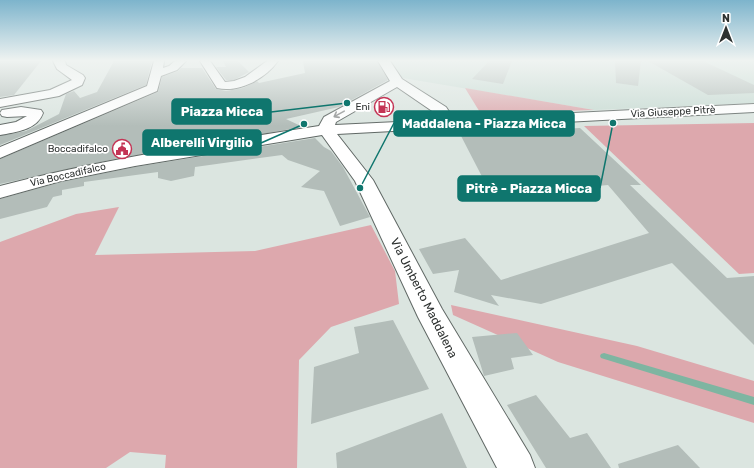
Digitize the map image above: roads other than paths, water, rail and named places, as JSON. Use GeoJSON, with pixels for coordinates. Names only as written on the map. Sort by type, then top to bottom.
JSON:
{"type":"FeatureCollection","features":[{"type":"Feature","properties":{"kind":"street"},"geometry":{"type":"LineString","coordinates":[[0,103],[54,93],[76,83]]}},
{"type":"Feature","properties":{"kind":"street"},"geometry":{"type":"LineString","coordinates":[[0,153],[153,88],[154,83]]}},
{"type":"Feature","properties":{"kind":"street"},"geometry":{"type":"LineString","coordinates":[[219,83],[220,85],[230,86],[238,83]]}},
{"type":"Feature","properties":{"kind":"street"},"geometry":{"type":"LineString","coordinates":[[326,130],[329,120],[395,83]]}},
{"type":"Feature","properties":{"kind":"street"},"geometry":{"type":"LineString","coordinates":[[398,83],[441,110],[449,123]]}},
{"type":"Feature","properties":{"kind":"street","name":"Via Giuseppe Pitrè"},"geometry":{"type":"LineString","coordinates":[[326,130],[754,108]]}},
{"type":"Feature","properties":{"kind":"street"},"geometry":{"type":"LineString","coordinates":[[0,114],[21,111],[36,113],[33,119],[25,123],[0,130]]}},
{"type":"Feature","properties":{"kind":"street","name":"Via Boccadifalco"},"geometry":{"type":"LineString","coordinates":[[0,192],[59,176],[135,161],[326,130]]}},
{"type":"Feature","properties":{"kind":"street","name":"Via Umberto Maddalena"},"geometry":{"type":"LineString","coordinates":[[326,130],[364,180],[432,317],[517,468]]}},
{"type":"Feature","properties":{"kind":"waterway"},"geometry":{"type":"LineString","coordinates":[[604,356],[754,401]]}},
{"type":"Feature","properties":{"kind":"place","name":"Piazza Micca"},"geometry":{"type":"Point","coordinates":[347,103]}},
{"type":"Feature","properties":{"kind":"place","name":"Eni"},"geometry":{"type":"Point","coordinates":[384,107]}},
{"type":"Feature","properties":{"kind":"place","name":"Pitrè - Piazza Micca"},"geometry":{"type":"Point","coordinates":[613,123]}},
{"type":"Feature","properties":{"kind":"place","name":"Alberelli Virgilio"},"geometry":{"type":"Point","coordinates":[304,124]}},
{"type":"Feature","properties":{"kind":"place","name":"Boccadifalco"},"geometry":{"type":"Point","coordinates":[122,149]}},
{"type":"Feature","properties":{"kind":"place","name":"Maddalena - Piazza Micca"},"geometry":{"type":"Point","coordinates":[360,188]}}]}
